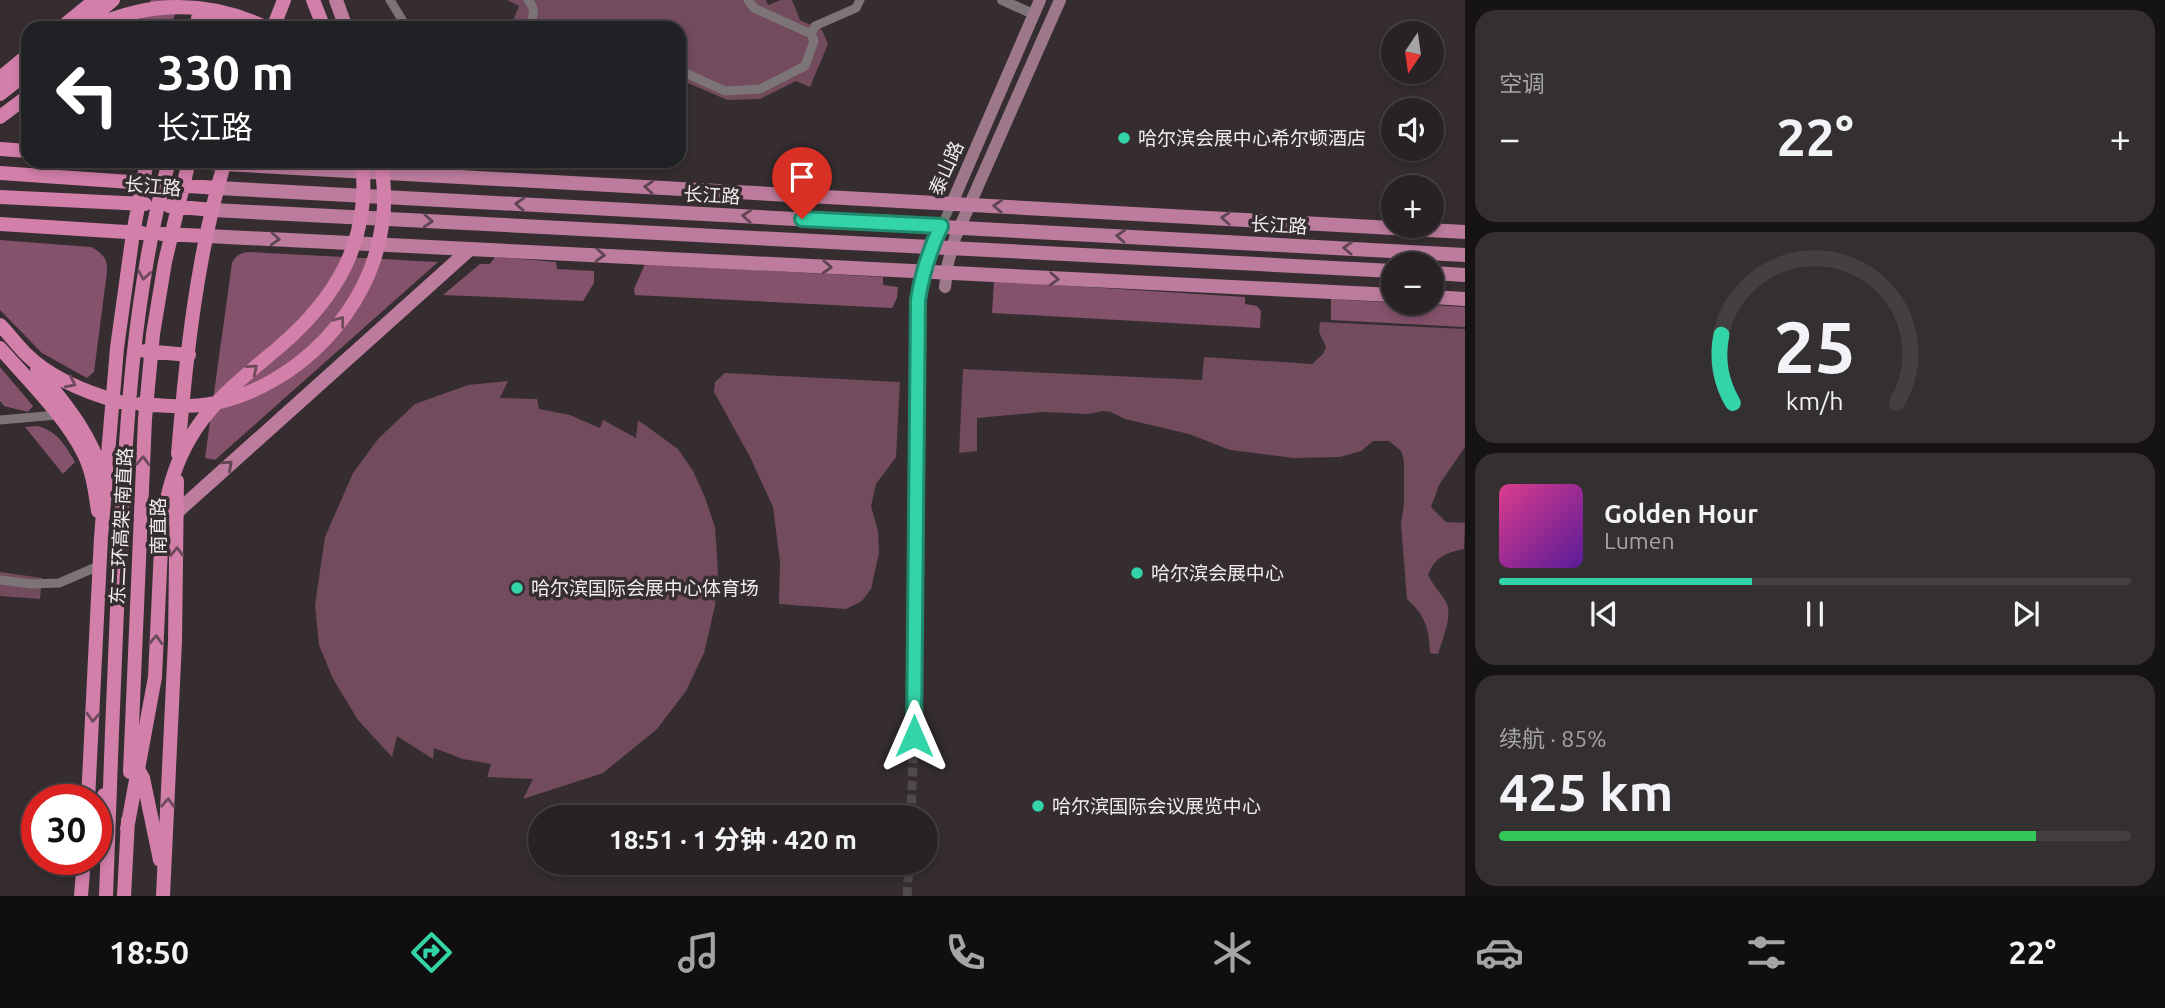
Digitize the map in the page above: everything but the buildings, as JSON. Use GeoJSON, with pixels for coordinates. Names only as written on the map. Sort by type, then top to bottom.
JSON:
{"type":"FeatureCollection","features":[{"type":"Feature","properties":{"kind":"highway"},"geometry":{"type":"LineString","coordinates":[[70,21],[95,0]]}},
{"type":"Feature","properties":{"kind":"highway"},"geometry":{"type":"LineString","coordinates":[[88,21],[113,0]]}},
{"type":"Feature","properties":{"kind":"highway"},"geometry":{"type":"LineString","coordinates":[[121,21],[137,0]]}},
{"type":"Feature","properties":{"kind":"highway"},"geometry":{"type":"LineString","coordinates":[[197,21],[205,0]]}},
{"type":"Feature","properties":{"kind":"highway"},"geometry":{"type":"LineString","coordinates":[[214,21],[222,0]]}},
{"type":"Feature","properties":{"kind":"highway"},"geometry":{"type":"LineString","coordinates":[[232,21],[241,0]]}},
{"type":"Feature","properties":{"kind":"highway"},"geometry":{"type":"LineString","coordinates":[[276,21],[284,0]]}},
{"type":"Feature","properties":{"kind":"highway"},"geometry":{"type":"LineString","coordinates":[[313,0],[321,21]]}},
{"type":"Feature","properties":{"kind":"highway"},"geometry":{"type":"LineString","coordinates":[[105,21],[149,7],[172,5],[214,7],[252,21]]}},
{"type":"Feature","properties":{"kind":"highway"},"geometry":{"type":"LineString","coordinates":[[0,78],[21,61]]}},
{"type":"Feature","properties":{"kind":"highway"},"geometry":{"type":"LineString","coordinates":[[0,94],[21,78]]}},
{"type":"Feature","properties":{"kind":"highway"},"geometry":{"type":"LineString","coordinates":[[0,117],[21,101]]}},
{"type":"Feature","properties":{"kind":"highway"},"geometry":{"type":"LineString","coordinates":[[0,149],[21,150]]}},
{"type":"Feature","properties":{"kind":"highway"},"geometry":{"type":"LineString","coordinates":[[89,784],[101,537],[117,348],[145,168]]}},
{"type":"Feature","properties":{"kind":"highway","name":"东二环高架-南直路"},"geometry":{"type":"LineString","coordinates":[[106,896],[123,481],[135,331],[159,197],[167,168]]}},
{"type":"Feature","properties":{"kind":"highway","name":"东二环高架-南直路"},"geometry":{"type":"LineString","coordinates":[[124,896],[142,482],[153,334],[165,262],[187,168]]}},
{"type":"Feature","properties":{"kind":"highway","name":"南直路"},"geometry":{"type":"LineString","coordinates":[[163,896],[175,641],[177,469],[189,355],[207,236],[224,168]]}},
{"type":"Feature","properties":{"kind":"highway"},"geometry":{"type":"LineString","coordinates":[[127,829],[155,677],[162,527],[174,473],[188,441],[208,413],[240,380],[298,330],[334,288],[350,257],[361,217],[364,189],[362,168]]}},
{"type":"Feature","properties":{"kind":"highway"},"geometry":{"type":"LineString","coordinates":[[0,325],[27,356],[53,374],[116,401],[153,405],[198,405],[223,401],[254,389],[289,370],[304,358],[334,330],[354,302],[368,276],[382,227],[384,204],[381,168]]}},
{"type":"Feature","properties":{"kind":"highway","name":"长江路"},"geometry":{"type":"LineString","coordinates":[[0,173],[219,188]]}},
{"type":"Feature","properties":{"kind":"highway","name":"长江路"},"geometry":{"type":"LineString","coordinates":[[0,197],[139,203],[213,210]]}},
{"type":"Feature","properties":{"kind":"highway"},"geometry":{"type":"LineString","coordinates":[[0,224],[207,236]]}},
{"type":"Feature","properties":{"kind":"highway"},"geometry":{"type":"LineString","coordinates":[[0,325],[75,415],[87,435],[102,473],[108,500],[104,643],[111,757]]}},
{"type":"Feature","properties":{"kind":"highway"},"geometry":{"type":"LineString","coordinates":[[0,348],[57,415],[84,454],[93,478],[101,537]]}},
{"type":"Feature","properties":{"kind":"highway"},"geometry":{"type":"LineString","coordinates":[[117,348],[189,355]]}},
{"type":"Feature","properties":{"kind":"highway"},"geometry":{"type":"LineString","coordinates":[[97,637],[111,732],[119,744],[129,748],[138,745],[145,738],[175,641]]}},
{"type":"Feature","properties":{"kind":"highway"},"geometry":{"type":"LineString","coordinates":[[108,784],[113,768],[126,762],[137,768],[142,778],[164,878]]}},
{"type":"Feature","properties":{"kind":"highway"},"geometry":{"type":"LineString","coordinates":[[81,896],[84,875]]}},
{"type":"Feature","properties":{"kind":"main road"},"geometry":{"type":"LineString","coordinates":[[335,0],[343,21]]}},
{"type":"Feature","properties":{"kind":"main road","name":"泰山路"},"geometry":{"type":"LineString","coordinates":[[952,203],[1040,0]]}},
{"type":"Feature","properties":{"kind":"main road","name":"泰山路"},"geometry":{"type":"LineString","coordinates":[[946,280],[952,248],[960,228],[1060,0]]}},
{"type":"Feature","properties":{"kind":"main road"},"geometry":{"type":"LineString","coordinates":[[320,168],[1465,232]]}},
{"type":"Feature","properties":{"kind":"main road"},"geometry":{"type":"LineString","coordinates":[[426,168],[433,174]]}},
{"type":"Feature","properties":{"kind":"main road","name":"长江路"},"geometry":{"type":"LineString","coordinates":[[219,188],[1465,254]]}},
{"type":"Feature","properties":{"kind":"main road","name":"长江路"},"geometry":{"type":"LineString","coordinates":[[213,210],[1381,270]]}},
{"type":"Feature","properties":{"kind":"main road"},"geometry":{"type":"LineString","coordinates":[[207,236],[923,272],[946,280],[1381,295]]}},
{"type":"Feature","properties":{"kind":"main road"},"geometry":{"type":"LineString","coordinates":[[178,511],[470,249]]}},
{"type":"Feature","properties":{"kind":"main road"},"geometry":{"type":"LineString","coordinates":[[1444,274],[1465,275]]}},
{"type":"Feature","properties":{"kind":"main road"},"geometry":{"type":"LineString","coordinates":[[1444,298],[1465,299]]}},
{"type":"Feature","properties":{"kind":"street"},"geometry":{"type":"LineString","coordinates":[[390,0],[403,21]]}},
{"type":"Feature","properties":{"kind":"street"},"geometry":{"type":"LineString","coordinates":[[528,0],[535,13],[531,21]]}},
{"type":"Feature","properties":{"kind":"street"},"geometry":{"type":"LineString","coordinates":[[686,73],[725,91],[760,89],[805,65],[814,41],[811,34],[754,8],[748,0]]}},
{"type":"Feature","properties":{"kind":"street"},"geometry":{"type":"LineString","coordinates":[[811,34],[815,26],[856,8],[860,0]]}},
{"type":"Feature","properties":{"kind":"street"},"geometry":{"type":"LineString","coordinates":[[1002,0],[1033,14]]}},
{"type":"Feature","properties":{"kind":"street"},"geometry":{"type":"LineString","coordinates":[[454,168],[458,176]]}},
{"type":"Feature","properties":{"kind":"street","name":"泰山路"},"geometry":{"type":"LineString","coordinates":[[914,736],[918,300],[931,247],[952,203]]}},
{"type":"Feature","properties":{"kind":"street"},"geometry":{"type":"LineString","coordinates":[[0,420],[57,415]]}},
{"type":"Feature","properties":{"kind":"street"},"geometry":{"type":"LineString","coordinates":[[0,580],[32,584],[59,583],[101,565]]}},
{"type":"Feature","properties":{"kind":"shaded area"},"geometry":{"type":"Polygon","coordinates":[[[151,0],[180,0],[172,21],[140,21],[151,0]]]}},
{"type":"Feature","properties":{"kind":"shaded area"},"geometry":{"type":"Polygon","coordinates":[[[507,0],[766,0],[768,5],[781,0],[792,0],[800,20],[822,30],[828,44],[810,87],[796,81],[760,99],[727,100],[686,82],[686,21],[513,21],[519,6],[507,0]]]}},
{"type":"Feature","properties":{"kind":"shaded area"},"geometry":{"type":"Polygon","coordinates":[[[0,240],[91,247],[104,256],[107,272],[94,372],[87,378],[42,353],[0,310],[0,240]]]}},
{"type":"Feature","properties":{"kind":"shaded area"},"geometry":{"type":"Polygon","coordinates":[[[249,252],[438,262],[215,460],[205,458],[232,263],[239,255],[249,252]]]}},
{"type":"Feature","properties":{"kind":"shaded area"},"geometry":{"type":"Polygon","coordinates":[[[495,257],[556,262],[557,269],[594,271],[594,283],[583,301],[443,295],[480,264],[490,264],[495,257]]]}},
{"type":"Feature","properties":{"kind":"shaded area"},"geometry":{"type":"Polygon","coordinates":[[[645,264],[883,277],[883,285],[898,287],[897,298],[892,308],[635,295],[634,289],[645,264]]]}},
{"type":"Feature","properties":{"kind":"shaded area"},"geometry":{"type":"Polygon","coordinates":[[[994,281],[1245,297],[1245,304],[1257,306],[1261,311],[1260,328],[992,313],[994,281]]]}},
{"type":"Feature","properties":{"kind":"shaded area"},"geometry":{"type":"Polygon","coordinates":[[[1331,299],[1381,302],[1381,315],[1444,315],[1444,306],[1465,307],[1465,327],[1331,320],[1331,299]]]}},
{"type":"Feature","properties":{"kind":"shaded area"},"geometry":{"type":"Polygon","coordinates":[[[1320,322],[1465,329],[1465,447],[1439,485],[1431,507],[1446,522],[1465,523],[1464,549],[1442,557],[1428,575],[1446,601],[1448,610],[1438,654],[1430,653],[1425,623],[1407,599],[1401,524],[1404,461],[1401,451],[1389,441],[1373,441],[1361,451],[1340,457],[1293,458],[1230,450],[1189,434],[1125,419],[1111,412],[1044,412],[977,418],[977,451],[959,453],[963,369],[1202,380],[1204,357],[1312,364],[1323,354],[1326,347],[1319,332],[1320,322]]]}},
{"type":"Feature","properties":{"kind":"shaded area"},"geometry":{"type":"Polygon","coordinates":[[[0,367],[33,406],[28,412],[4,406],[0,401],[0,367]]]}},
{"type":"Feature","properties":{"kind":"shaded area"},"geometry":{"type":"Polygon","coordinates":[[[725,373],[900,382],[896,457],[876,484],[871,506],[878,531],[879,553],[871,589],[862,601],[846,609],[779,604],[780,562],[773,507],[750,457],[714,392],[715,382],[725,373]]]}},
{"type":"Feature","properties":{"kind":"shaded area","name":"哈尔滨国际会展中心体育场"},"geometry":{"type":"Polygon","coordinates":[[[508,381],[500,398],[537,399],[539,409],[570,415],[600,428],[603,420],[636,438],[638,420],[678,449],[693,471],[715,527],[718,571],[715,606],[704,653],[686,691],[657,729],[603,773],[523,799],[533,779],[487,777],[491,764],[463,759],[434,748],[433,759],[397,736],[392,757],[358,720],[333,679],[319,645],[315,605],[325,537],[353,473],[378,439],[415,404],[468,385],[508,381]]]}},
{"type":"Feature","properties":{"kind":"shaded area"},"geometry":{"type":"Polygon","coordinates":[[[38,426],[56,436],[75,462],[63,474],[25,427],[38,426]]]}},
{"type":"Feature","properties":{"kind":"shaded area"},"geometry":{"type":"Polygon","coordinates":[[[0,572],[42,578],[40,599],[0,596],[0,572]]]}},
{"type":"Feature","properties":{"kind":"tunnel"},"geometry":{"type":"LineString","coordinates":[[911,805],[914,736]]}},
{"type":"Feature","properties":{"kind":"tunnel"},"geometry":{"type":"LineString","coordinates":[[907,896],[908,875]]}},
{"type":"Feature","properties":{"kind":"place","name":"哈尔滨会展中心希尔顿酒店"},"geometry":{"type":"Point","coordinates":[1124,138]}},
{"type":"Feature","properties":{"kind":"place","name":"哈尔滨会展中心"},"geometry":{"type":"Point","coordinates":[1137,573]}},
{"type":"Feature","properties":{"kind":"place","name":"哈尔滨国际会展中心体育场"},"geometry":{"type":"Point","coordinates":[517,588]}},
{"type":"Feature","properties":{"kind":"place","name":"哈尔滨国际会议展览中心"},"geometry":{"type":"Point","coordinates":[1038,806]}},
{"type":"Feature","properties":{"kind":"route"},"geometry":{"type":"LineString","coordinates":[[802,219],[941,226],[923,272],[918,300],[914,736]]}}]}
